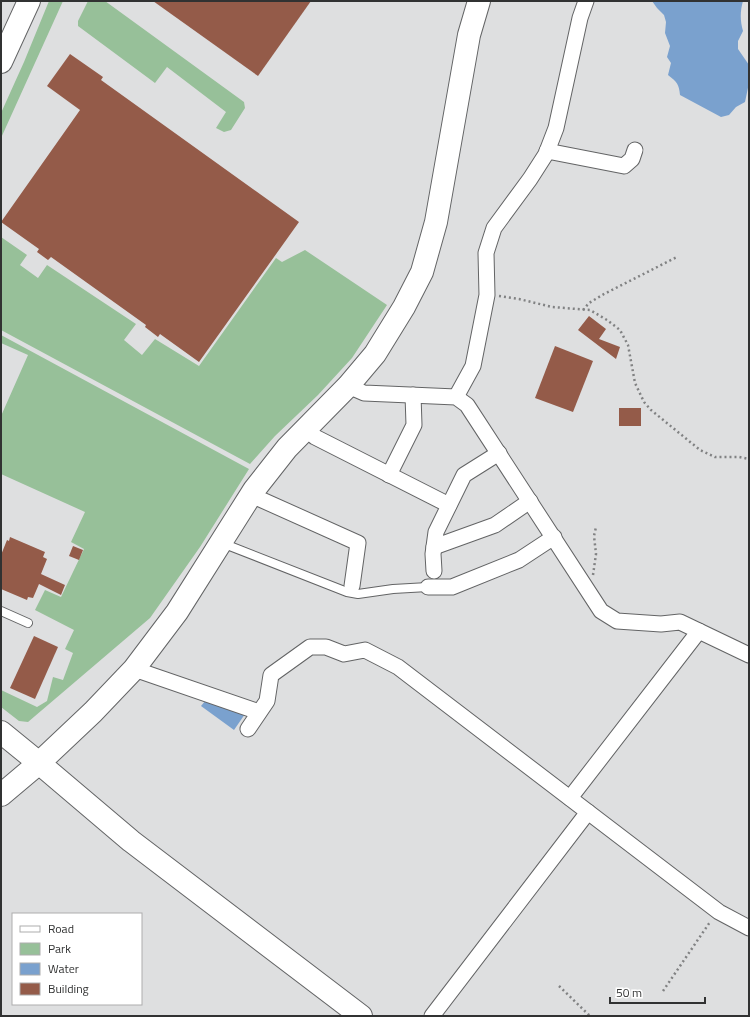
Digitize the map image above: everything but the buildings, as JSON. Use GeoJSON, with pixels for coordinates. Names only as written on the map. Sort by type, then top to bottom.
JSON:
{"type":"FeatureCollection","features":[{"type":"Feature","properties":{"kind":"street"},"geometry":{"type":"LineString","coordinates":[[1,62],[29,1]]}},
{"type":"Feature","properties":{"kind":"street"},"geometry":{"type":"LineString","coordinates":[[1,795],[39,763],[93,712],[134,669],[177,612],[251,495],[287,448],[348,386],[375,354],[404,307],[422,272],[436,222],[469,35],[479,1]]}},
{"type":"Feature","properties":{"kind":"street"},"geometry":{"type":"LineString","coordinates":[[456,397],[473,366],[486,295],[486,253],[494,228],[530,179],[547,151],[556,128],[580,18],[586,1]]}},
{"type":"Feature","properties":{"kind":"street"},"geometry":{"type":"LineString","coordinates":[[547,151],[624,166],[632,159],[635,150]]}},
{"type":"Feature","properties":{"kind":"street"},"geometry":{"type":"LineString","coordinates":[[348,386],[364,393],[456,397],[468,405],[601,611],[617,621],[661,624],[680,622],[749,655]]}},
{"type":"Feature","properties":{"kind":"street"},"geometry":{"type":"LineString","coordinates":[[390,475],[414,425],[413,395]]}},
{"type":"Feature","properties":{"kind":"street"},"geometry":{"type":"LineString","coordinates":[[305,429],[315,437],[449,505]]}},
{"type":"Feature","properties":{"kind":"street"},"geometry":{"type":"LineString","coordinates":[[434,571],[432,554],[436,532],[464,475],[499,453]]}},
{"type":"Feature","properties":{"kind":"street"},"geometry":{"type":"LineString","coordinates":[[251,495],[358,543],[352,586]]}},
{"type":"Feature","properties":{"kind":"street"},"geometry":{"type":"LineString","coordinates":[[434,547],[495,525],[530,502]]}},
{"type":"Feature","properties":{"kind":"street"},"geometry":{"type":"LineString","coordinates":[[432,587],[452,587],[519,560],[554,537]]}},
{"type":"Feature","properties":{"kind":"street"},"geometry":{"type":"LineString","coordinates":[[570,798],[699,631]]}},
{"type":"Feature","properties":{"kind":"street"},"geometry":{"type":"LineString","coordinates":[[248,728],[267,701],[271,675],[310,647],[326,647],[344,654],[365,650],[398,667],[717,911],[749,928]]}},
{"type":"Feature","properties":{"kind":"street"},"geometry":{"type":"LineString","coordinates":[[134,669],[259,712]]}},
{"type":"Feature","properties":{"kind":"street"},"geometry":{"type":"LineString","coordinates":[[1,732],[131,841],[361,1016]]}},
{"type":"Feature","properties":{"kind":"street"},"geometry":{"type":"LineString","coordinates":[[432,1016],[588,812]]}},
{"type":"Feature","properties":{"kind":"lane"},"geometry":{"type":"LineString","coordinates":[[221,542],[347,592],[358,594],[393,589],[432,587],[434,571]]}},
{"type":"Feature","properties":{"kind":"lane"},"geometry":{"type":"LineString","coordinates":[[1,611],[28,622]]}},
{"type":"Feature","properties":{"kind":"path"},"geometry":{"type":"LineString","coordinates":[[583,310],[589,303],[604,294],[677,257]]}},
{"type":"Feature","properties":{"kind":"path"},"geometry":{"type":"LineString","coordinates":[[486,295],[519,299],[552,307],[590,310],[607,320],[620,330],[628,345],[635,383],[644,402],[651,410],[700,450],[715,457],[739,457],[749,459]]}},
{"type":"Feature","properties":{"kind":"path"},"geometry":{"type":"LineString","coordinates":[[588,589],[592,582],[596,554],[594,536],[596,526]]}},
{"type":"Feature","properties":{"kind":"path"},"geometry":{"type":"LineString","coordinates":[[663,991],[717,911]]}},
{"type":"Feature","properties":{"kind":"path"},"geometry":{"type":"LineString","coordinates":[[559,986],[590,1016]]}},
{"type":"Feature","properties":{"kind":"green space"},"geometry":{"type":"Polygon","coordinates":[[[49,1],[63,1],[1,138],[1,113],[49,1]]]}},
{"type":"Feature","properties":{"kind":"green space"},"geometry":{"type":"Polygon","coordinates":[[[88,1],[105,1],[244,102],[245,108],[231,130],[224,132],[216,128],[226,112],[167,67],[155,83],[78,26],[78,21],[88,1]]]}},
{"type":"Feature","properties":{"kind":"green space"},"geometry":{"type":"Polygon","coordinates":[[[1,237],[27,255],[20,265],[38,278],[47,265],[136,324],[124,340],[142,355],[155,339],[199,366],[276,258],[282,262],[305,250],[387,305],[352,358],[318,395],[275,436],[250,464],[1,330],[1,237]]]}},
{"type":"Feature","properties":{"kind":"green space"},"geometry":{"type":"Polygon","coordinates":[[[1,335],[249,469],[200,547],[150,618],[28,722],[19,721],[1,707],[1,690],[37,707],[47,701],[53,677],[63,680],[73,653],[65,649],[74,630],[35,610],[45,590],[61,597],[84,549],[71,542],[85,512],[1,474],[1,416],[28,355],[1,343],[1,335]]]}},
{"type":"Feature","properties":{"kind":"water"},"geometry":{"type":"Polygon","coordinates":[[[652,1],[743,1],[741,8],[741,24],[743,31],[738,41],[738,49],[749,65],[749,83],[745,102],[736,107],[729,115],[721,117],[680,95],[677,84],[668,75],[671,63],[667,57],[670,46],[665,33],[666,22],[664,15],[652,1]]]}},
{"type":"Feature","properties":{"kind":"water"},"geometry":{"type":"Polygon","coordinates":[[[206,700],[245,714],[234,730],[201,706],[206,700]]]}}]}
